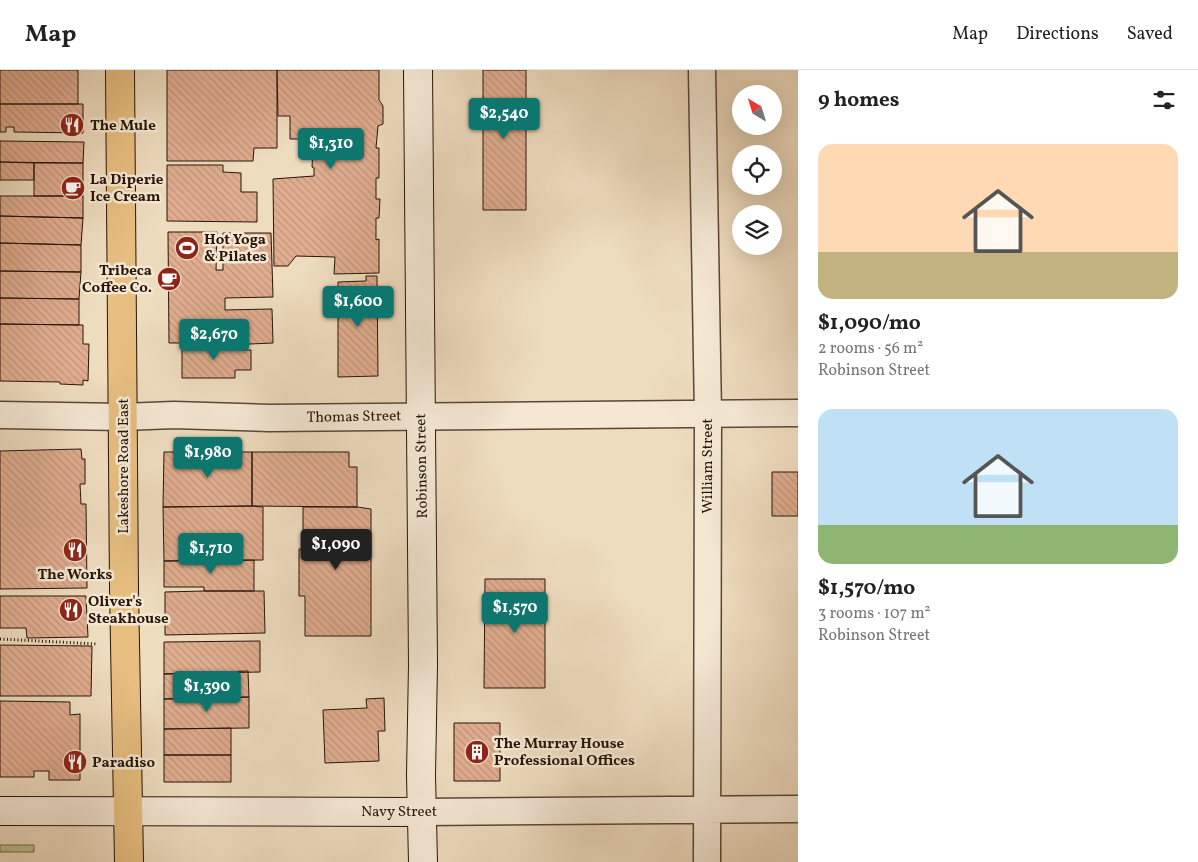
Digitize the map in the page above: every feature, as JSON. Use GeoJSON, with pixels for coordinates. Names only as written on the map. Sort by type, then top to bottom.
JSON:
{"type":"FeatureCollection","features":[{"type":"Feature","properties":{"kind":"main road","name":"Lakeshore Road East"},"geometry":{"type":"LineString","coordinates":[[120,70],[129,812],[128,862]]}},
{"type":"Feature","properties":{"kind":"street","name":"Robinson Street"},"geometry":{"type":"LineString","coordinates":[[418,70],[423,862]]}},
{"type":"Feature","properties":{"kind":"street","name":"William Street"},"geometry":{"type":"LineString","coordinates":[[702,70],[708,414],[707,862]]}},
{"type":"Feature","properties":{"kind":"street","name":"Thomas Street"},"geometry":{"type":"LineString","coordinates":[[0,415],[268,418],[420,415],[798,413]]}},
{"type":"Feature","properties":{"kind":"street","name":"Navy Street"},"geometry":{"type":"LineString","coordinates":[[0,811],[422,812],[798,809]]}},
{"type":"Feature","properties":{"kind":"path"},"geometry":{"type":"LineString","coordinates":[[0,639],[97,644]]}},
{"type":"Feature","properties":{"kind":"green space"},"geometry":{"type":"Polygon","coordinates":[[[0,845],[34,845],[34,852],[0,852],[0,845]]]}},
{"type":"Feature","properties":{"kind":"building"},"geometry":{"type":"Polygon","coordinates":[[[0,70],[78,70],[78,104],[0,104],[0,70]]]}},
{"type":"Feature","properties":{"kind":"building"},"geometry":{"type":"Polygon","coordinates":[[[167,70],[277,70],[277,148],[254,148],[253,161],[167,161],[167,70]]]}},
{"type":"Feature","properties":{"kind":"building"},"geometry":{"type":"Polygon","coordinates":[[[277,70],[379,70],[379,100],[383,106],[383,124],[378,126],[376,148],[379,148],[379,178],[376,178],[376,199],[380,199],[379,218],[376,218],[376,240],[379,239],[379,273],[334,274],[335,257],[296,256],[288,266],[274,266],[273,179],[314,176],[314,168],[312,167],[313,149],[308,149],[300,139],[290,139],[290,116],[278,116],[277,70]]]}},
{"type":"Feature","properties":{"kind":"building"},"geometry":{"type":"Polygon","coordinates":[[[483,70],[526,70],[526,210],[483,210],[483,70]]]}},
{"type":"Feature","properties":{"kind":"building"},"geometry":{"type":"Polygon","coordinates":[[[0,104],[83,104],[83,133],[14,132],[14,127],[6,127],[6,132],[0,132],[0,104]]]}},
{"type":"Feature","properties":{"kind":"building"},"geometry":{"type":"Polygon","coordinates":[[[0,141],[84,142],[83,163],[0,162],[0,141]]]}},
{"type":"Feature","properties":{"kind":"building"},"geometry":{"type":"Polygon","coordinates":[[[0,162],[34,163],[34,180],[0,180],[0,162]]]}},
{"type":"Feature","properties":{"kind":"building"},"geometry":{"type":"Polygon","coordinates":[[[34,163],[83,163],[83,196],[34,196],[34,163]]]}},
{"type":"Feature","properties":{"kind":"building"},"geometry":{"type":"Polygon","coordinates":[[[167,165],[223,165],[223,172],[241,173],[241,192],[257,192],[257,222],[167,221],[167,165]]]}},
{"type":"Feature","properties":{"kind":"building"},"geometry":{"type":"Polygon","coordinates":[[[0,196],[83,196],[83,218],[0,216],[0,196]]]}},
{"type":"Feature","properties":{"kind":"building"},"geometry":{"type":"Polygon","coordinates":[[[0,216],[83,218],[81,245],[0,243],[0,216]]]}},
{"type":"Feature","properties":{"kind":"building"},"geometry":{"type":"Polygon","coordinates":[[[168,232],[217,232],[216,270],[223,270],[223,233],[271,233],[273,297],[225,298],[225,310],[272,309],[273,343],[227,345],[227,343],[169,343],[168,232]]]}},
{"type":"Feature","properties":{"kind":"building"},"geometry":{"type":"Polygon","coordinates":[[[0,243],[81,245],[81,272],[0,271],[0,243]]]}},
{"type":"Feature","properties":{"kind":"building"},"geometry":{"type":"Polygon","coordinates":[[[0,271],[81,272],[79,299],[0,298],[0,271]]]}},
{"type":"Feature","properties":{"kind":"building"},"geometry":{"type":"Polygon","coordinates":[[[366,276],[377,276],[378,376],[338,377],[338,282],[366,281],[366,276]]]}},
{"type":"Feature","properties":{"kind":"building"},"geometry":{"type":"Polygon","coordinates":[[[0,298],[79,299],[79,325],[0,324],[0,298]]]}},
{"type":"Feature","properties":{"kind":"building"},"geometry":{"type":"Polygon","coordinates":[[[0,324],[83,325],[83,344],[89,344],[88,381],[83,380],[83,385],[60,384],[60,382],[0,381],[0,324]]]}},
{"type":"Feature","properties":{"kind":"building"},"geometry":{"type":"Polygon","coordinates":[[[182,345],[236,345],[236,350],[251,350],[251,370],[235,370],[235,378],[182,378],[182,345]]]}},
{"type":"Feature","properties":{"kind":"building"},"geometry":{"type":"Polygon","coordinates":[[[81,449],[82,459],[85,459],[85,484],[80,484],[81,504],[86,504],[87,588],[0,589],[0,451],[81,449]]]}},
{"type":"Feature","properties":{"kind":"building"},"geometry":{"type":"Polygon","coordinates":[[[164,452],[252,452],[252,506],[163,507],[164,452]]]}},
{"type":"Feature","properties":{"kind":"building"},"geometry":{"type":"Polygon","coordinates":[[[252,452],[349,452],[349,467],[357,467],[357,507],[252,506],[252,452]]]}},
{"type":"Feature","properties":{"kind":"building"},"geometry":{"type":"Polygon","coordinates":[[[772,472],[798,472],[798,516],[772,516],[772,472]]]}},
{"type":"Feature","properties":{"kind":"building"},"geometry":{"type":"Polygon","coordinates":[[[163,507],[263,507],[263,560],[164,561],[163,507]]]}},
{"type":"Feature","properties":{"kind":"building"},"geometry":{"type":"Polygon","coordinates":[[[303,507],[357,507],[371,509],[371,636],[305,636],[305,596],[299,596],[299,549],[303,549],[303,507]]]}},
{"type":"Feature","properties":{"kind":"building"},"geometry":{"type":"Polygon","coordinates":[[[254,560],[254,591],[204,591],[204,587],[164,587],[164,561],[254,560]]]}},
{"type":"Feature","properties":{"kind":"building"},"geometry":{"type":"Polygon","coordinates":[[[485,579],[545,579],[545,688],[484,688],[485,579]]]}},
{"type":"Feature","properties":{"kind":"building"},"geometry":{"type":"Polygon","coordinates":[[[264,591],[265,633],[165,635],[165,592],[264,591]]]}},
{"type":"Feature","properties":{"kind":"building"},"geometry":{"type":"Polygon","coordinates":[[[0,596],[86,596],[88,637],[27,638],[26,628],[0,628],[0,596]]]}},
{"type":"Feature","properties":{"kind":"building"},"geometry":{"type":"Polygon","coordinates":[[[260,641],[260,672],[164,674],[164,642],[260,641]]]}},
{"type":"Feature","properties":{"kind":"building"},"geometry":{"type":"Polygon","coordinates":[[[0,645],[92,646],[91,696],[0,696],[0,645]]]}},
{"type":"Feature","properties":{"kind":"building"},"geometry":{"type":"Polygon","coordinates":[[[248,671],[249,697],[164,699],[164,674],[248,671]]]}},
{"type":"Feature","properties":{"kind":"building"},"geometry":{"type":"Polygon","coordinates":[[[249,697],[249,728],[164,729],[164,699],[249,697]]]}},
{"type":"Feature","properties":{"kind":"building"},"geometry":{"type":"Polygon","coordinates":[[[384,698],[385,731],[378,731],[379,761],[325,763],[323,710],[367,708],[366,699],[384,698]]]}},
{"type":"Feature","properties":{"kind":"building"},"geometry":{"type":"Polygon","coordinates":[[[0,701],[70,702],[70,715],[80,714],[80,780],[49,780],[49,771],[34,771],[34,777],[0,777],[0,701]]]}},
{"type":"Feature","properties":{"kind":"building","name":"The Murray House Professional Offices"},"geometry":{"type":"Polygon","coordinates":[[[454,723],[500,723],[500,781],[454,781],[454,723]]]}},
{"type":"Feature","properties":{"kind":"building"},"geometry":{"type":"Polygon","coordinates":[[[231,728],[231,755],[164,755],[164,729],[231,728]]]}},
{"type":"Feature","properties":{"kind":"building"},"geometry":{"type":"Polygon","coordinates":[[[164,755],[231,755],[231,782],[164,782],[164,755]]]}},
{"type":"Feature","properties":{"kind":"place","name":"The Mule"},"geometry":{"type":"Point","coordinates":[72,125]}},
{"type":"Feature","properties":{"kind":"place","name":"La Diperie Ice Cream"},"geometry":{"type":"Point","coordinates":[73,188]}},
{"type":"Feature","properties":{"kind":"place","name":"Hot Yoga & Pilates"},"geometry":{"type":"Point","coordinates":[187,248]}},
{"type":"Feature","properties":{"kind":"place","name":"Tribeca Coffee Co."},"geometry":{"type":"Point","coordinates":[169,279]}},
{"type":"Feature","properties":{"kind":"place","name":"The Works"},"geometry":{"type":"Point","coordinates":[75,550]}},
{"type":"Feature","properties":{"kind":"place","name":"Oliver's Steakhouse"},"geometry":{"type":"Point","coordinates":[71,610]}},
{"type":"Feature","properties":{"kind":"place","name":"The Murray House Professional Offices"},"geometry":{"type":"Point","coordinates":[477,752]}},
{"type":"Feature","properties":{"kind":"place","name":"Paradiso"},"geometry":{"type":"Point","coordinates":[75,762]}}]}
